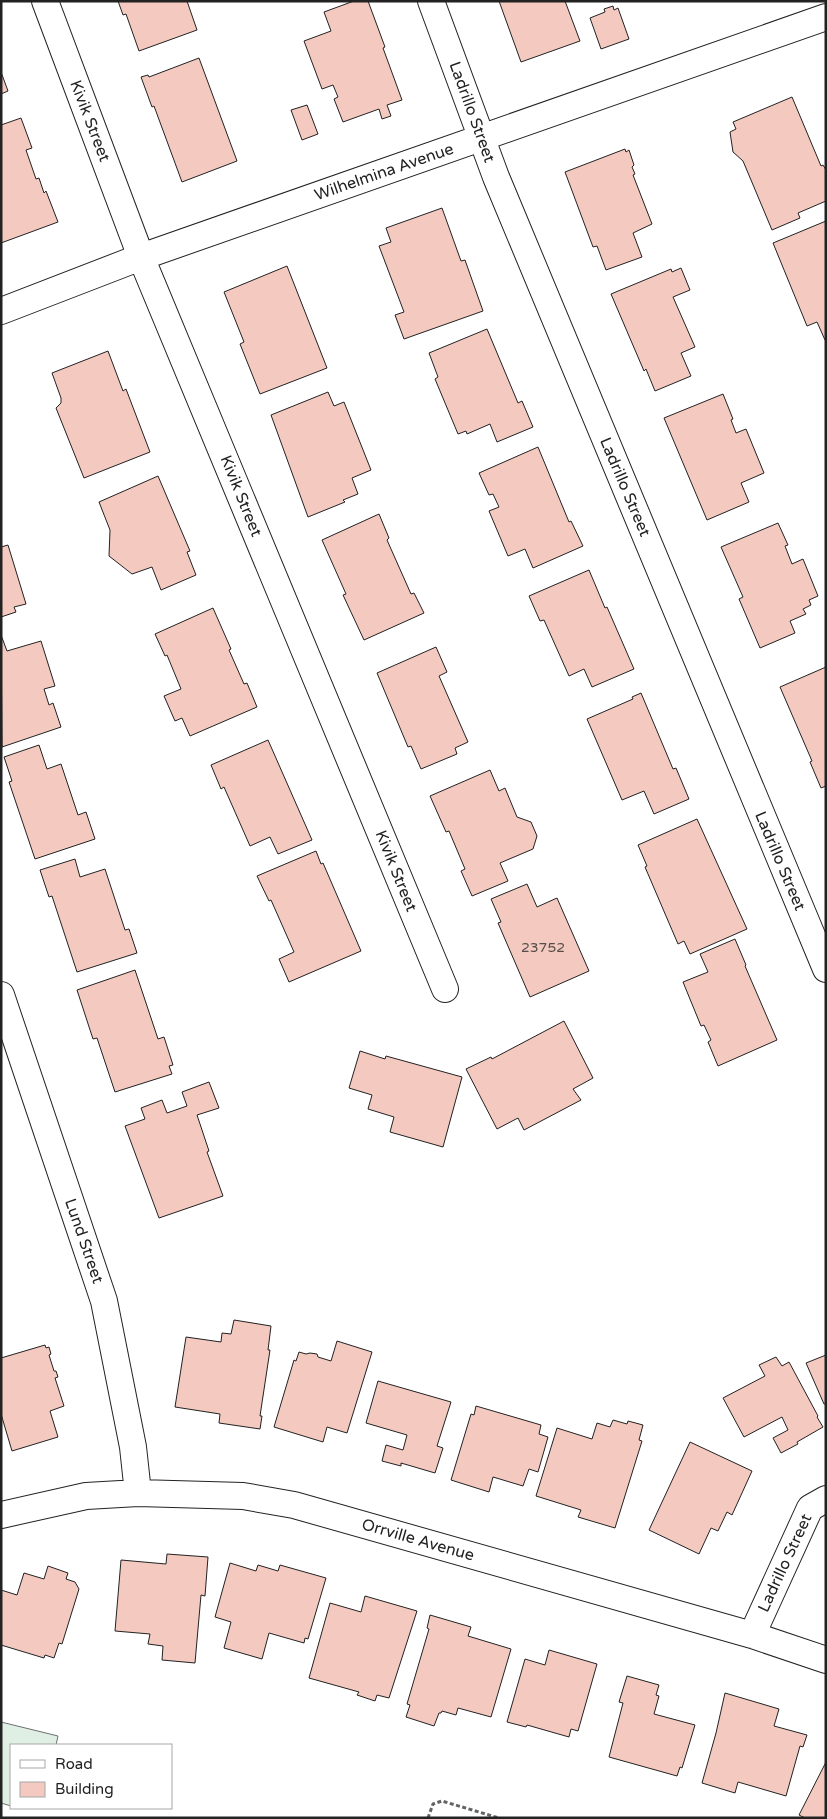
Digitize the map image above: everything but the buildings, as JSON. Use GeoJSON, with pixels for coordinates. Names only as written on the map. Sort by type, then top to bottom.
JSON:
{"type":"FeatureCollection","features":[{"type":"Feature","properties":{"kind":"street","name":"Kivik Street"},"geometry":{"type":"LineString","coordinates":[[45,1],[141,257],[445,989]]}},
{"type":"Feature","properties":{"kind":"street","name":"Ladrillo Street"},"geometry":{"type":"LineString","coordinates":[[431,1],[481,138],[826,969]]}},
{"type":"Feature","properties":{"kind":"street"},"geometry":{"type":"LineString","coordinates":[[824,1],[826,7]]}},
{"type":"Feature","properties":{"kind":"street","name":"Wilhelmina Avenue"},"geometry":{"type":"LineString","coordinates":[[1,311],[141,257],[826,17]]}},
{"type":"Feature","properties":{"kind":"street","name":"Lund Street"},"geometry":{"type":"LineString","coordinates":[[1,995],[104,1300],[133,1448],[138,1493]]}},
{"type":"Feature","properties":{"kind":"street","name":"Orrville Avenue"},"geometry":{"type":"LineString","coordinates":[[1,1515],[86,1496],[138,1493],[243,1496],[294,1505],[752,1634],[826,1660]]}},
{"type":"Feature","properties":{"kind":"street","name":"Ladrillo Street"},"geometry":{"type":"LineString","coordinates":[[752,1634],[810,1508],[826,1499]]}},
{"type":"Feature","properties":{"kind":"path"},"geometry":{"type":"LineString","coordinates":[[428,1818],[433,1804],[442,1801],[499,1818]]}},
{"type":"Feature","properties":{"kind":"green space"},"geometry":{"type":"Polygon","coordinates":[[[1,1722],[58,1736],[56,1744],[10,1744],[10,1806],[1,1803],[1,1722]]]}}]}
